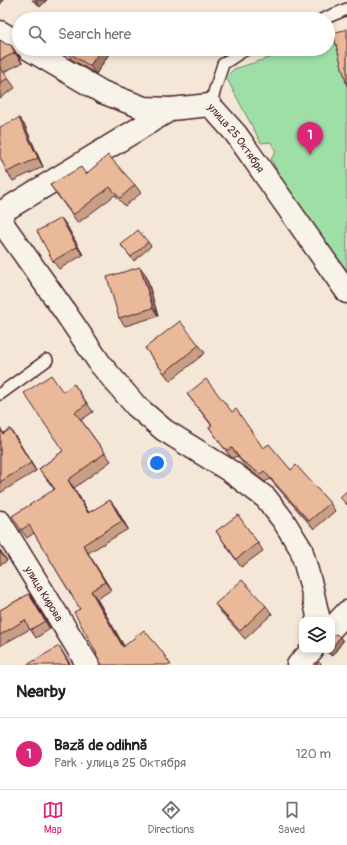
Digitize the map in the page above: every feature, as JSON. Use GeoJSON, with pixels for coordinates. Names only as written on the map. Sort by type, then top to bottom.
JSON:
{"type":"FeatureCollection","features":[{"type":"Feature","properties":{"kind":"street"},"geometry":{"type":"LineString","coordinates":[[0,32],[12,39]]}},
{"type":"Feature","properties":{"kind":"street","name":"улица 25 Октября"},"geometry":{"type":"LineString","coordinates":[[41,56],[102,92],[144,108],[171,109],[210,105],[236,134],[347,292]]}},
{"type":"Feature","properties":{"kind":"street"},"geometry":{"type":"LineString","coordinates":[[0,213],[171,109]]}},
{"type":"Feature","properties":{"kind":"street"},"geometry":{"type":"LineString","coordinates":[[0,220],[101,365],[136,406],[164,430],[230,471],[266,498],[283,520],[301,549],[318,617]]}},
{"type":"Feature","properties":{"kind":"street","name":"улица Кирова"},"geometry":{"type":"LineString","coordinates":[[0,522],[88,665]]}},
{"type":"Feature","properties":{"kind":"street"},"geometry":{"type":"LineString","coordinates":[[335,625],[347,612]]}},
{"type":"Feature","properties":{"kind":"street"},"geometry":{"type":"LineString","coordinates":[[298,665],[309,653]]}},
{"type":"Feature","properties":{"kind":"lane"},"geometry":{"type":"LineString","coordinates":[[335,14],[347,9]]}},
{"type":"Feature","properties":{"kind":"lane"},"geometry":{"type":"LineString","coordinates":[[210,105],[223,64],[235,56]]}},
{"type":"Feature","properties":{"kind":"lane"},"geometry":{"type":"LineString","coordinates":[[0,394],[47,360]]}},
{"type":"Feature","properties":{"kind":"green space"},"geometry":{"type":"Polygon","coordinates":[[[347,33],[347,280],[296,206],[271,159],[276,152],[271,142],[261,143],[226,77],[234,69],[275,56],[335,56],[335,37],[347,33]]]}},
{"type":"Feature","properties":{"kind":"building"},"geometry":{"type":"Polygon","coordinates":[[[347,29],[347,86],[335,41],[335,32],[347,29]]]}},
{"type":"Feature","properties":{"kind":"building"},"geometry":{"type":"Polygon","coordinates":[[[0,40],[11,45],[12,54],[0,60],[0,40]]]}},
{"type":"Feature","properties":{"kind":"building"},"geometry":{"type":"Polygon","coordinates":[[[74,56],[96,56],[90,66],[74,56]]]}},
{"type":"Feature","properties":{"kind":"building"},"geometry":{"type":"Polygon","coordinates":[[[0,67],[8,78],[0,83],[0,67]]]}},
{"type":"Feature","properties":{"kind":"building"},"geometry":{"type":"Polygon","coordinates":[[[19,118],[38,158],[7,172],[0,157],[0,127],[19,118]]]}},
{"type":"Feature","properties":{"kind":"building"},"geometry":{"type":"Polygon","coordinates":[[[108,155],[135,185],[120,198],[110,187],[73,215],[50,185],[81,167],[86,174],[108,155]]]}},
{"type":"Feature","properties":{"kind":"building"},"geometry":{"type":"Polygon","coordinates":[[[61,218],[77,247],[53,261],[37,231],[61,218]]]}},
{"type":"Feature","properties":{"kind":"building"},"geometry":{"type":"Polygon","coordinates":[[[138,230],[148,242],[131,257],[121,245],[138,230]]]}},
{"type":"Feature","properties":{"kind":"building"},"geometry":{"type":"Polygon","coordinates":[[[140,267],[153,308],[119,318],[107,277],[140,267]]]}},
{"type":"Feature","properties":{"kind":"building"},"geometry":{"type":"Polygon","coordinates":[[[180,321],[199,345],[164,373],[145,348],[180,321]]]}},
{"type":"Feature","properties":{"kind":"building"},"geometry":{"type":"Polygon","coordinates":[[[51,375],[63,392],[74,384],[87,404],[75,412],[105,453],[68,480],[88,513],[110,500],[122,521],[83,545],[105,582],[91,591],[123,647],[144,630],[161,650],[171,665],[102,665],[74,612],[80,609],[29,525],[21,530],[12,516],[55,489],[39,469],[63,451],[24,393],[51,375]]]}},
{"type":"Feature","properties":{"kind":"building"},"geometry":{"type":"Polygon","coordinates":[[[206,379],[232,412],[236,409],[263,448],[269,444],[291,470],[296,465],[330,503],[309,521],[264,471],[260,474],[241,460],[232,448],[228,450],[223,447],[209,427],[212,425],[187,394],[206,379]]]}},
{"type":"Feature","properties":{"kind":"building"},"geometry":{"type":"Polygon","coordinates":[[[0,429],[3,434],[10,429],[31,463],[0,482],[0,429]]]}},
{"type":"Feature","properties":{"kind":"building"},"geometry":{"type":"Polygon","coordinates":[[[347,491],[347,505],[340,497],[347,491]]]}},
{"type":"Feature","properties":{"kind":"building"},"geometry":{"type":"Polygon","coordinates":[[[238,515],[258,543],[236,559],[216,531],[238,515]]]}},
{"type":"Feature","properties":{"kind":"building"},"geometry":{"type":"Polygon","coordinates":[[[242,580],[266,606],[240,631],[215,604],[242,580]]]}},
{"type":"Feature","properties":{"kind":"building"},"geometry":{"type":"Polygon","coordinates":[[[29,594],[45,621],[30,630],[25,620],[0,635],[0,610],[29,594]]]}},
{"type":"Feature","properties":{"kind":"building"},"geometry":{"type":"Polygon","coordinates":[[[335,634],[340,637],[335,644],[335,634]]]}},
{"type":"Feature","properties":{"kind":"building"},"geometry":{"type":"Polygon","coordinates":[[[59,646],[69,664],[27,665],[59,646]]]}},
{"type":"Feature","properties":{"kind":"place","name":"Bază de odihnă"},"geometry":{"type":"Point","coordinates":[310,155]}}]}
